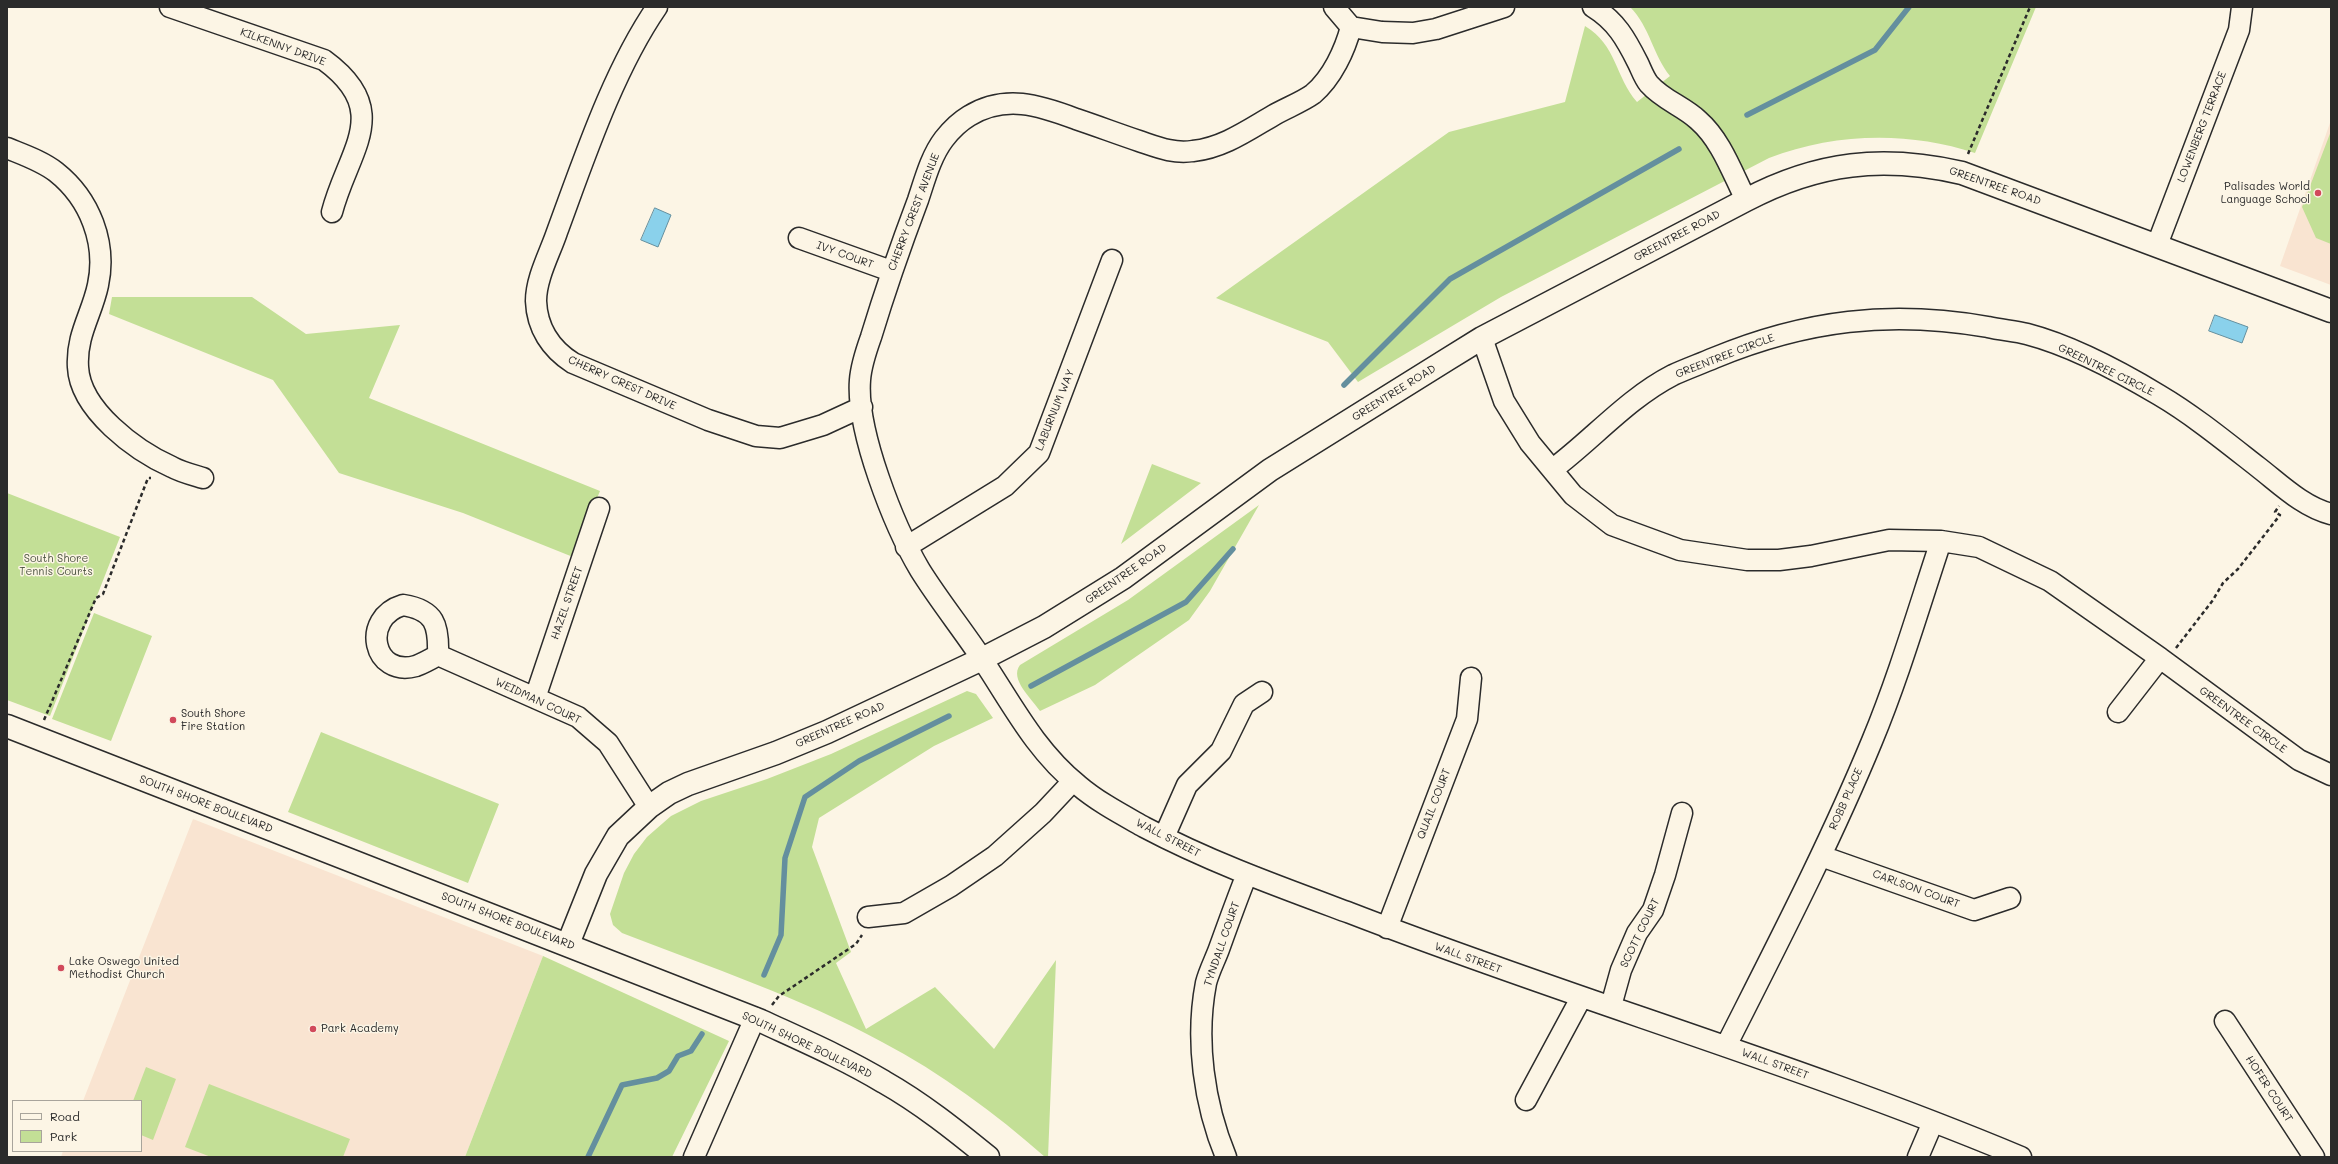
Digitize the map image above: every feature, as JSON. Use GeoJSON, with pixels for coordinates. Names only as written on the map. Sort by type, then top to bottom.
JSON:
{"type":"FeatureCollection","features":[{"type":"Feature","properties":{"kind":"street","name":"KILKENNY DRIVE"},"geometry":{"type":"LineString","coordinates":[[170,7],[324,60],[341,73],[351,85],[358,98],[362,129],[358,148],[343,177],[332,212]]}},
{"type":"Feature","properties":{"kind":"street","name":"CHERRY CREST DRIVE"},"geometry":{"type":"LineString","coordinates":[[657,7],[641,32],[626,62],[587,149],[537,286],[536,301],[538,319],[550,344],[560,355],[573,363],[708,420],[756,436],[780,438],[823,425],[862,407]]}},
{"type":"Feature","properties":{"kind":"street"},"geometry":{"type":"LineString","coordinates":[[1334,7],[1351,27],[1382,32],[1413,33],[1436,29],[1504,7]]}},
{"type":"Feature","properties":{"kind":"street"},"geometry":{"type":"LineString","coordinates":[[1593,7],[1611,19],[1621,31],[1648,83],[1658,94],[1696,118],[1707,128],[1718,143],[1746,200]]}},
{"type":"Feature","properties":{"kind":"street","name":"LOWENBERG TERRACE"},"geometry":{"type":"LineString","coordinates":[[2157,245],[2239,30],[2242,7]]}},
{"type":"Feature","properties":{"kind":"street","name":"CHERRY CREST AVENUE"},"geometry":{"type":"LineString","coordinates":[[982,659],[940,603],[906,546],[890,508],[873,458],[862,407],[859,384],[863,362],[891,271],[937,150],[953,128],[973,114],[999,104],[1027,103],[1164,150],[1190,152],[1214,147],[1314,93],[1328,76],[1340,57],[1351,27]]}},
{"type":"Feature","properties":{"kind":"street"},"geometry":{"type":"LineString","coordinates":[[7,148],[36,159],[56,171],[74,189],[92,219],[99,248],[100,271],[93,301],[84,324],[78,368],[82,385],[93,408],[142,450],[172,468],[203,478]]}},
{"type":"Feature","properties":{"kind":"street","name":"GREENTREE ROAD"},"geometry":{"type":"LineString","coordinates":[[568,944],[596,874],[608,851],[626,827],[649,807],[688,784],[770,755],[827,732],[982,659],[1044,627],[1123,578],[1270,470],[1482,338],[1769,188],[1808,174],[1857,164],[1896,163],[1962,173],[2331,311]]}},
{"type":"Feature","properties":{"kind":"street","name":"IVY COURT"},"geometry":{"type":"LineString","coordinates":[[799,238],[891,271]]}},
{"type":"Feature","properties":{"kind":"street","name":"LABURNUM WAY"},"geometry":{"type":"LineString","coordinates":[[906,546],[1005,486],[1039,453],[1112,260]]}},
{"type":"Feature","properties":{"kind":"street","name":"GREENTREE CIRCLE"},"geometry":{"type":"LineString","coordinates":[[1552,470],[1631,403],[1680,372],[1736,349],[1782,334],[1829,323],[1869,319],[1910,319],[1957,322],[2028,334],[2073,352],[2160,396],[2236,450],[2311,507],[2331,514]]}},
{"type":"Feature","properties":{"kind":"street","name":"GREENTREE CIRCLE"},"geometry":{"type":"LineString","coordinates":[[1482,338],[1504,401],[1530,443],[1573,495],[1612,525],[1680,550],[1746,560],[1779,560],[1811,556],[1889,540],[1941,541],[1979,547],[2050,581],[2163,660],[2299,760],[2331,775]]}},
{"type":"Feature","properties":{"kind":"street","name":"HAZEL STREET"},"geometry":{"type":"LineString","coordinates":[[535,698],[599,508]]}},
{"type":"Feature","properties":{"kind":"street","name":"ROBB PLACE"},"geometry":{"type":"LineString","coordinates":[[1726,1046],[1821,856],[1873,740],[1904,653],[1941,541]]}},
{"type":"Feature","properties":{"kind":"street","name":"WEIDMAN COURT"},"geometry":{"type":"LineString","coordinates":[[438,655],[578,717],[595,730],[617,754],[649,807]]}},
{"type":"Feature","properties":{"kind":"street","name":"WALL STREET"},"geometry":{"type":"LineString","coordinates":[[982,659],[1030,735],[1073,781],[1118,812],[1200,855],[1387,928],[1581,998],[1610,1006],[1726,1046],[1933,1122],[2021,1157]]}},
{"type":"Feature","properties":{"kind":"street"},"geometry":{"type":"LineString","coordinates":[[2118,712],[2163,660]]}},
{"type":"Feature","properties":{"kind":"street","name":"QUAIL COURT"},"geometry":{"type":"LineString","coordinates":[[1387,928],[1467,719],[1471,678]]}},
{"type":"Feature","properties":{"kind":"street"},"geometry":{"type":"LineString","coordinates":[[1164,837],[1187,785],[1221,751],[1244,704],[1262,692]]}},
{"type":"Feature","properties":{"kind":"street","name":"SOUTH SHORE BOULEVARD"},"geometry":{"type":"LineString","coordinates":[[7,726],[568,944],[758,1020],[838,1057],[884,1082],[930,1113],[988,1157]]}},
{"type":"Feature","properties":{"kind":"street"},"geometry":{"type":"LineString","coordinates":[[868,918],[904,913],[951,886],[995,856],[1043,813],[1073,781]]}},
{"type":"Feature","properties":{"kind":"street","name":"SCOTT COURT"},"geometry":{"type":"LineString","coordinates":[[1610,1006],[1621,970],[1637,933],[1653,910],[1666,875],[1682,813]]}},
{"type":"Feature","properties":{"kind":"street","name":"CARLSON COURT"},"geometry":{"type":"LineString","coordinates":[[1821,856],[1974,910],[2010,898]]}},
{"type":"Feature","properties":{"kind":"street","name":"TYNDALL COURT"},"geometry":{"type":"LineString","coordinates":[[1226,1157],[1217,1134],[1208,1099],[1204,1070],[1202,1012],[1207,982],[1247,874]]}},
{"type":"Feature","properties":{"kind":"street"},"geometry":{"type":"LineString","coordinates":[[1526,1100],[1581,998]]}},
{"type":"Feature","properties":{"kind":"street"},"geometry":{"type":"LineString","coordinates":[[694,1157],[758,1020]]}},
{"type":"Feature","properties":{"kind":"street","name":"HOFER COURT"},"geometry":{"type":"LineString","coordinates":[[2225,1021],[2314,1157]]}},
{"type":"Feature","properties":{"kind":"street"},"geometry":{"type":"LineString","coordinates":[[1918,1157],[1933,1122]]}},
{"type":"Feature","properties":{"kind":"path"},"geometry":{"type":"LineString","coordinates":[[1962,173],[1970,149],[2030,7]]}},
{"type":"Feature","properties":{"kind":"path"},"geometry":{"type":"LineString","coordinates":[[43,740],[44,720],[96,598],[102,594],[148,478],[156,478]]}},
{"type":"Feature","properties":{"kind":"path"},"geometry":{"type":"LineString","coordinates":[[2163,660],[2213,600],[2223,583],[2238,569],[2274,522]]}},
{"type":"Feature","properties":{"kind":"path"},"geometry":{"type":"LineString","coordinates":[[758,1020],[779,996],[856,944],[859,941],[868,918]]}},
{"type":"Feature","properties":{"kind":"shaded area","name":"Palisades World Language School"},"geometry":{"type":"Polygon","coordinates":[[[2331,120],[2331,285],[2280,266],[2331,120]]]}},
{"type":"Feature","properties":{"kind":"shaded area","name":"Park Academy"},"geometry":{"type":"Polygon","coordinates":[[[193,819],[543,956],[465,1157],[61,1157],[63,1152],[142,1152],[142,1100],[83,1100],[193,819]]]}},
{"type":"Feature","properties":{"kind":"green space"},"geometry":{"type":"Polygon","coordinates":[[[1630,7],[2036,7],[1975,153],[1924,141],[1898,138],[1871,138],[1819,144],[1769,158],[1501,297],[1358,382],[1328,342],[1216,298],[1449,132],[1565,102],[1585,26],[1604,42],[1624,82],[1637,102],[1670,76],[1659,59],[1642,23],[1630,7]]]}},
{"type":"Feature","properties":{"kind":"green space"},"geometry":{"type":"Polygon","coordinates":[[[2331,131],[2331,244],[2316,238],[2302,207],[2331,131]]]}},
{"type":"Feature","properties":{"kind":"green space"},"geometry":{"type":"Polygon","coordinates":[[[112,297],[252,297],[306,334],[400,325],[369,398],[600,491],[573,557],[463,513],[339,473],[273,380],[109,314],[112,297]]]}},
{"type":"Feature","properties":{"kind":"green space"},"geometry":{"type":"Polygon","coordinates":[[[1152,464],[1201,483],[1121,544],[1152,464]]]}},
{"type":"Feature","properties":{"kind":"green space","name":"South Shore Tennis Courts"},"geometry":{"type":"Polygon","coordinates":[[[7,493],[120,537],[50,716],[7,700],[7,493]]]}},
{"type":"Feature","properties":{"kind":"green space"},"geometry":{"type":"Polygon","coordinates":[[[1259,505],[1210,591],[1189,620],[1095,685],[1040,711],[1019,683],[1017,671],[1020,665],[1128,600],[1259,505]]]}},
{"type":"Feature","properties":{"kind":"green space"},"geometry":{"type":"Polygon","coordinates":[[[94,613],[152,636],[111,741],[52,719],[94,613]]]}},
{"type":"Feature","properties":{"kind":"green space"},"geometry":{"type":"Polygon","coordinates":[[[967,691],[976,694],[993,718],[934,746],[819,818],[812,847],[851,952],[836,963],[866,1029],[935,987],[994,1049],[1056,960],[1048,1157],[1045,1157],[987,1109],[946,1080],[904,1054],[851,1026],[787,997],[622,933],[613,925],[610,914],[624,873],[634,854],[647,837],[671,816],[701,801],[767,779],[831,754],[967,691]]]}},
{"type":"Feature","properties":{"kind":"green space"},"geometry":{"type":"Polygon","coordinates":[[[321,732],[499,804],[468,883],[288,812],[321,732]]]}},
{"type":"Feature","properties":{"kind":"green space"},"geometry":{"type":"Polygon","coordinates":[[[543,956],[729,1041],[672,1157],[465,1157],[543,956]]]}},
{"type":"Feature","properties":{"kind":"green space"},"geometry":{"type":"Polygon","coordinates":[[[146,1067],[176,1079],[153,1140],[142,1135],[142,1100],[133,1100],[146,1067]]]}},
{"type":"Feature","properties":{"kind":"green space"},"geometry":{"type":"Polygon","coordinates":[[[209,1084],[350,1139],[343,1157],[211,1157],[185,1147],[209,1084]]]}},
{"type":"Feature","properties":{"kind":"water"},"geometry":{"type":"Polygon","coordinates":[[[655,208],[671,215],[658,247],[641,240],[655,208]]]}},
{"type":"Feature","properties":{"kind":"water"},"geometry":{"type":"Polygon","coordinates":[[[2215,315],[2248,327],[2242,343],[2209,331],[2215,315]]]}},
{"type":"Feature","properties":{"kind":"waterway"},"geometry":{"type":"LineString","coordinates":[[1747,115],[1875,50],[1909,7]]}},
{"type":"Feature","properties":{"kind":"waterway"},"geometry":{"type":"LineString","coordinates":[[1344,385],[1450,279],[1679,149]]}},
{"type":"Feature","properties":{"kind":"waterway"},"geometry":{"type":"LineString","coordinates":[[1031,686],[1186,602],[1233,549]]}},
{"type":"Feature","properties":{"kind":"waterway"},"geometry":{"type":"LineString","coordinates":[[764,975],[781,935],[785,858],[805,797],[859,761],[949,716]]}},
{"type":"Feature","properties":{"kind":"waterway"},"geometry":{"type":"LineString","coordinates":[[588,1157],[622,1085],[657,1078],[669,1071],[678,1056],[691,1051],[702,1034]]}},
{"type":"Feature","properties":{"kind":"place","name":"Palisades World Language School"},"geometry":{"type":"Point","coordinates":[2318,193]}},
{"type":"Feature","properties":{"kind":"place","name":"South Shore Fire Station"},"geometry":{"type":"Point","coordinates":[173,720]}},
{"type":"Feature","properties":{"kind":"place","name":"Lake Oswego United Methodist Church"},"geometry":{"type":"Point","coordinates":[61,968]}},
{"type":"Feature","properties":{"kind":"place","name":"Park Academy"},"geometry":{"type":"Point","coordinates":[313,1029]}}]}
